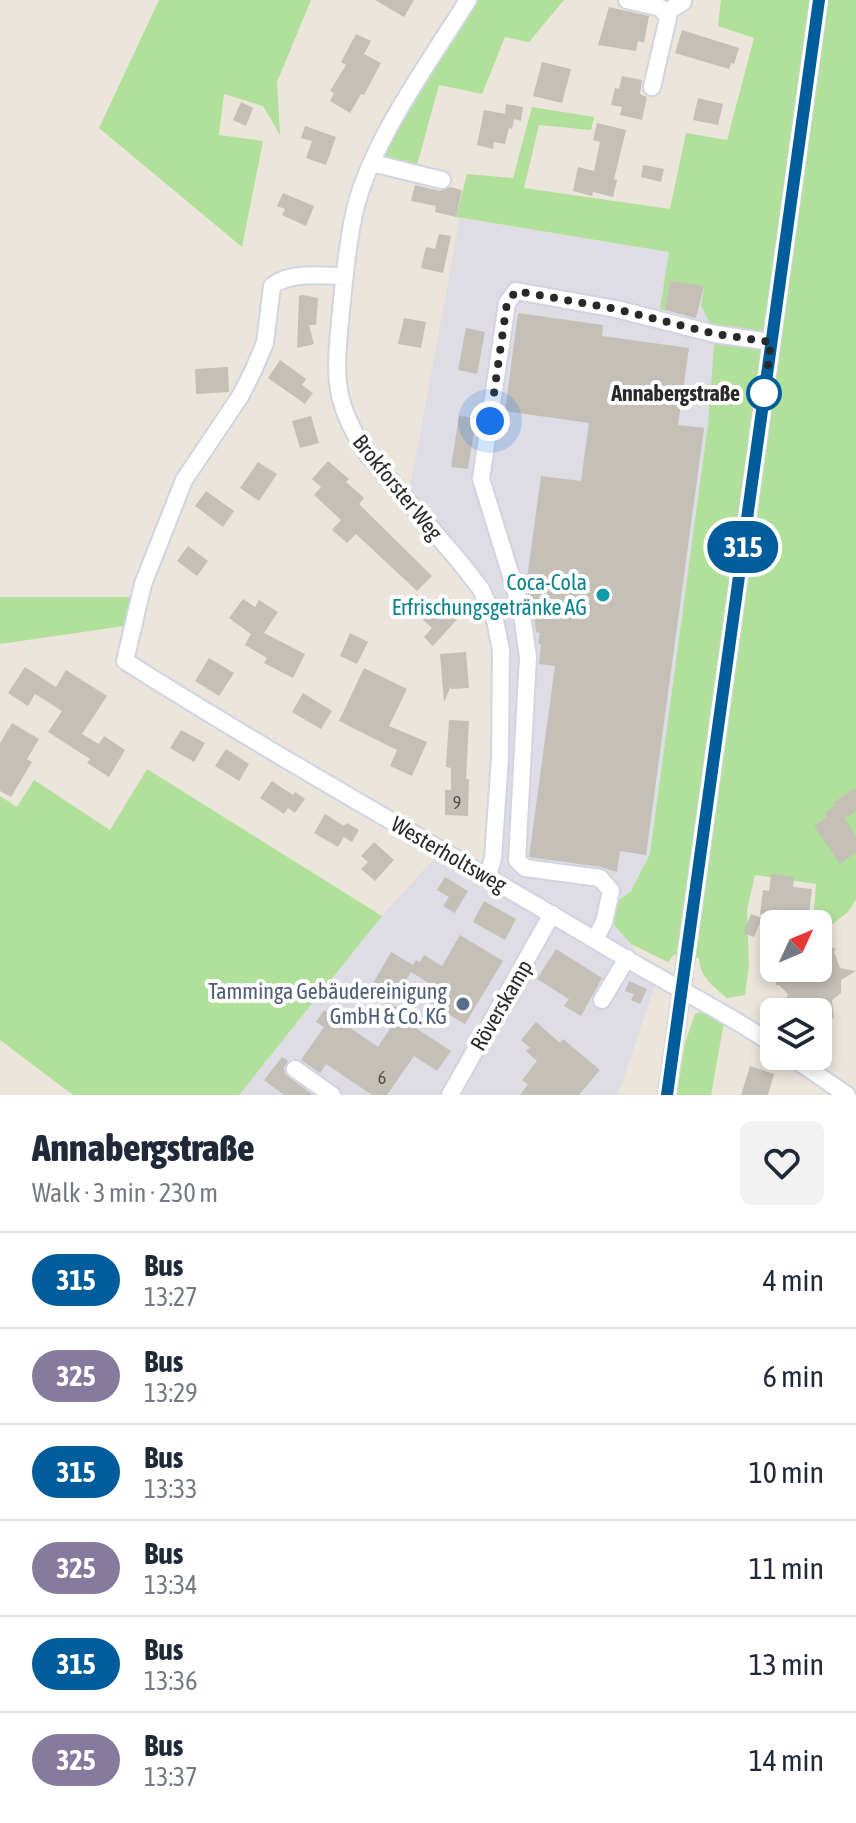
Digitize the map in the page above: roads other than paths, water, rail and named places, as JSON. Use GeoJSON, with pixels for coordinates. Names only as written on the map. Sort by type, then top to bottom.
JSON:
{"type":"FeatureCollection","features":[{"type":"Feature","properties":{"kind":"street","name":"Brokforster Weg"},"geometry":{"type":"LineString","coordinates":[[468,0],[418,79],[372,163],[354,212],[345,276],[337,381],[340,405],[368,455],[481,589],[495,620],[501,650],[500,758],[493,858],[488,876]]}},
{"type":"Feature","properties":{"kind":"street"},"geometry":{"type":"LineString","coordinates":[[627,0],[661,8],[668,18],[652,87]]}},
{"type":"Feature","properties":{"kind":"street"},"geometry":{"type":"LineString","coordinates":[[667,1095],[819,0]]}},
{"type":"Feature","properties":{"kind":"street"},"geometry":{"type":"LineString","coordinates":[[666,12],[683,2]]}},
{"type":"Feature","properties":{"kind":"street"},"geometry":{"type":"LineString","coordinates":[[372,163],[442,180]]}},
{"type":"Feature","properties":{"kind":"street","name":"Westerholtsweg"},"geometry":{"type":"LineString","coordinates":[[345,276],[296,277],[278,281],[272,286],[265,343],[241,395],[184,480],[143,584],[125,661],[760,1037]]}},
{"type":"Feature","properties":{"kind":"street"},"geometry":{"type":"LineString","coordinates":[[595,940],[604,922],[611,891],[600,878],[525,868],[517,860],[528,657],[521,608],[481,479],[507,303],[516,291],[616,309],[715,334],[771,342]]}},
{"type":"Feature","properties":{"kind":"street","name":"Röverskamp"},"geometry":{"type":"LineString","coordinates":[[450,1095],[552,914]]}},
{"type":"Feature","properties":{"kind":"street"},"geometry":{"type":"LineString","coordinates":[[602,1000],[627,958]]}},
{"type":"Feature","properties":{"kind":"street"},"geometry":{"type":"LineString","coordinates":[[295,1069],[332,1095]]}},
{"type":"Feature","properties":{"kind":"street"},"geometry":{"type":"LineString","coordinates":[[810,1070],[847,1095]]}},
{"type":"Feature","properties":{"kind":"place","name":"Annabergstraße"},"geometry":{"type":"Point","coordinates":[764,393]}},
{"type":"Feature","properties":{"kind":"place","name":"Coca-Cola Erfrischungsgetränke AG"},"geometry":{"type":"Point","coordinates":[603,595]}},
{"type":"Feature","properties":{"kind":"place","name":"Tamminga Gebäudereinigung GmbH & Co. KG"},"geometry":{"type":"Point","coordinates":[463,1004]}}]}
